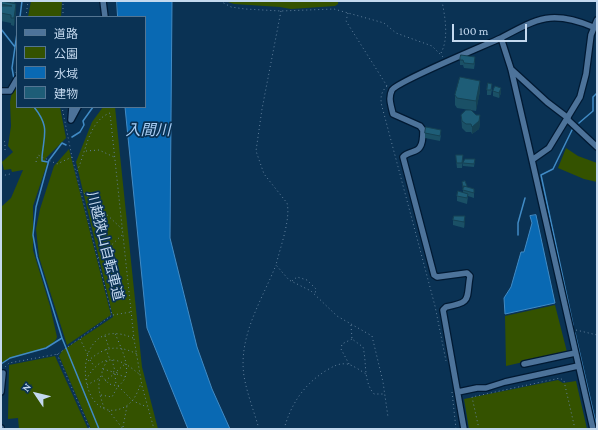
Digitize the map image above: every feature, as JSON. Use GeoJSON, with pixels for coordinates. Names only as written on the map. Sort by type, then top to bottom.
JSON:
{"type":"FeatureCollection","features":[{"type":"Feature","properties":{"kind":"street"},"geometry":{"type":"LineString","coordinates":[[103,1],[105,16]]}},
{"type":"Feature","properties":{"kind":"street"},"geometry":{"type":"LineString","coordinates":[[464,429],[455,392],[444,310],[446,307],[463,304],[466,300],[470,276],[466,273],[437,278],[434,275],[404,157],[406,153],[417,150],[421,147],[424,130],[420,126],[392,114],[389,98],[393,88],[445,62],[539,20],[552,17],[565,18],[593,27]]}},
{"type":"Feature","properties":{"kind":"street"},"geometry":{"type":"LineString","coordinates":[[532,160],[549,148],[568,119],[580,96],[586,74],[593,27],[597,20]]}},
{"type":"Feature","properties":{"kind":"street"},"geometry":{"type":"LineString","coordinates":[[501,38],[511,69],[592,429]]}},
{"type":"Feature","properties":{"kind":"street"},"geometry":{"type":"LineString","coordinates":[[511,69],[568,119],[597,147]]}},
{"type":"Feature","properties":{"kind":"street"},"geometry":{"type":"LineString","coordinates":[[1,91],[10,91],[16,81]]}},
{"type":"Feature","properties":{"kind":"street"},"geometry":{"type":"LineString","coordinates":[[72,108],[71,120],[77,108]]}},
{"type":"Feature","properties":{"kind":"street"},"geometry":{"type":"LineString","coordinates":[[524,364],[575,354]]}},
{"type":"Feature","properties":{"kind":"street"},"geometry":{"type":"LineString","coordinates":[[455,392],[486,388],[578,366]]}},
{"type":"Feature","properties":{"kind":"street"},"geometry":{"type":"LineString","coordinates":[[1,392],[3,373]]}},
{"type":"Feature","properties":{"kind":"path"},"geometry":{"type":"LineString","coordinates":[[26,16],[28,1]]}},
{"type":"Feature","properties":{"kind":"path"},"geometry":{"type":"LineString","coordinates":[[63,1],[63,16]]}},
{"type":"Feature","properties":{"kind":"path"},"geometry":{"type":"LineString","coordinates":[[220,1],[231,7],[281,11],[334,9],[384,23],[396,33],[432,46],[445,62]]}},
{"type":"Feature","properties":{"kind":"path"},"geometry":{"type":"LineString","coordinates":[[440,54],[445,45],[445,22],[442,1]]}},
{"type":"Feature","properties":{"kind":"path"},"geometry":{"type":"LineString","coordinates":[[259,429],[246,388],[243,360],[254,311],[276,264],[288,216],[287,203],[264,174],[256,151],[262,109],[281,11]]}},
{"type":"Feature","properties":{"kind":"path"},"geometry":{"type":"LineString","coordinates":[[348,13],[346,21],[387,86],[382,91],[380,100],[435,306],[447,363]]}},
{"type":"Feature","properties":{"kind":"path","name":"川越狭山自転車道"},"geometry":{"type":"LineString","coordinates":[[58,354],[67,346],[112,315],[72,157],[62,108]]}},
{"type":"Feature","properties":{"kind":"path"},"geometry":{"type":"LineString","coordinates":[[77,172],[95,125],[104,116],[110,113],[134,339],[141,381],[154,429]]}},
{"type":"Feature","properties":{"kind":"path"},"geometry":{"type":"LineString","coordinates":[[1,139],[5,142],[5,151]]}},
{"type":"Feature","properties":{"kind":"path"},"geometry":{"type":"LineString","coordinates":[[85,152],[99,150],[115,158]]}},
{"type":"Feature","properties":{"kind":"path"},"geometry":{"type":"LineString","coordinates":[[36,162],[38,155],[57,164],[72,157]]}},
{"type":"Feature","properties":{"kind":"path"},"geometry":{"type":"LineString","coordinates":[[1,176],[10,174]]}},
{"type":"Feature","properties":{"kind":"path"},"geometry":{"type":"LineString","coordinates":[[81,189],[123,229]]}},
{"type":"Feature","properties":{"kind":"path"},"geometry":{"type":"LineString","coordinates":[[98,258],[123,234]]}},
{"type":"Feature","properties":{"kind":"path"},"geometry":{"type":"LineString","coordinates":[[276,264],[283,274],[315,294],[332,312],[368,333],[373,338],[383,382],[388,417]]}},
{"type":"Feature","properties":{"kind":"path"},"geometry":{"type":"LineString","coordinates":[[292,281],[297,277],[307,280],[316,289],[315,294]]}},
{"type":"Feature","properties":{"kind":"path"},"geometry":{"type":"LineString","coordinates":[[112,315],[131,312]]}},
{"type":"Feature","properties":{"kind":"path"},"geometry":{"type":"LineString","coordinates":[[351,324],[352,339],[362,347],[366,374],[371,390],[374,394],[384,394]]}},
{"type":"Feature","properties":{"kind":"path"},"geometry":{"type":"LineString","coordinates":[[569,329],[597,335]]}},
{"type":"Feature","properties":{"kind":"path"},"geometry":{"type":"LineString","coordinates":[[123,428],[109,410],[94,399],[86,385],[86,370],[88,355],[92,346],[104,336],[115,333],[134,339]]}},
{"type":"Feature","properties":{"kind":"path"},"geometry":{"type":"LineString","coordinates":[[101,395],[112,397],[117,386],[126,378],[127,368],[115,333]]}},
{"type":"Feature","properties":{"kind":"path"},"geometry":{"type":"LineString","coordinates":[[104,336],[109,348]]}},
{"type":"Feature","properties":{"kind":"path"},"geometry":{"type":"LineString","coordinates":[[79,338],[88,355]]}},
{"type":"Feature","properties":{"kind":"path"},"geometry":{"type":"LineString","coordinates":[[352,339],[342,344],[341,348],[349,364],[366,374]]}},
{"type":"Feature","properties":{"kind":"path"},"geometry":{"type":"LineString","coordinates":[[87,362],[109,348],[121,348],[137,354]]}},
{"type":"Feature","properties":{"kind":"path"},"geometry":{"type":"LineString","coordinates":[[106,349],[115,373],[117,386]]}},
{"type":"Feature","properties":{"kind":"path"},"geometry":{"type":"LineString","coordinates":[[3,373],[6,365],[9,363],[58,354],[90,429]]}},
{"type":"Feature","properties":{"kind":"path"},"geometry":{"type":"LineString","coordinates":[[89,360],[94,366]]}},
{"type":"Feature","properties":{"kind":"path"},"geometry":{"type":"LineString","coordinates":[[85,381],[94,366],[111,360],[126,364],[140,376]]}},
{"type":"Feature","properties":{"kind":"path"},"geometry":{"type":"LineString","coordinates":[[86,385],[102,376],[103,369],[107,361]]}},
{"type":"Feature","properties":{"kind":"path"},"geometry":{"type":"LineString","coordinates":[[105,381],[126,364]]}},
{"type":"Feature","properties":{"kind":"path"},"geometry":{"type":"LineString","coordinates":[[284,429],[292,406],[313,379],[335,365],[349,364]]}},
{"type":"Feature","properties":{"kind":"path"},"geometry":{"type":"LineString","coordinates":[[103,369],[126,378]]}},
{"type":"Feature","properties":{"kind":"path"},"geometry":{"type":"LineString","coordinates":[[86,370],[90,371]]}},
{"type":"Feature","properties":{"kind":"path"},"geometry":{"type":"LineString","coordinates":[[102,376],[109,384],[117,386],[134,400],[148,407]]}},
{"type":"Feature","properties":{"kind":"path"},"geometry":{"type":"LineString","coordinates":[[100,378],[99,383],[105,408]]}},
{"type":"Feature","properties":{"kind":"path"},"geometry":{"type":"LineString","coordinates":[[479,429],[472,397],[560,378],[564,381],[575,429]]}},
{"type":"Feature","properties":{"kind":"path"},"geometry":{"type":"LineString","coordinates":[[109,410],[127,406],[134,400],[141,381]]}},
{"type":"Feature","properties":{"kind":"path"},"geometry":{"type":"LineString","coordinates":[[455,392],[456,429]]}},
{"type":"Feature","properties":{"kind":"path"},"geometry":{"type":"LineString","coordinates":[[123,428],[127,406]]}},
{"type":"Feature","properties":{"kind":"green space"},"geometry":{"type":"Polygon","coordinates":[[[31,1],[62,1],[61,16],[28,16],[31,1]]]}},
{"type":"Feature","properties":{"kind":"green space"},"geometry":{"type":"Polygon","coordinates":[[[225,1],[338,1],[338,4],[335,6],[291,9],[234,4],[225,1]]]}},
{"type":"Feature","properties":{"kind":"green space"},"geometry":{"type":"Polygon","coordinates":[[[16,84],[16,108],[60,108],[66,138],[45,159],[47,164],[33,206],[33,250],[50,306],[57,337],[54,342],[48,346],[14,357],[1,363],[1,207],[11,198],[23,170],[12,172],[11,169],[4,170],[2,162],[13,152],[8,146],[11,126],[10,102],[12,92],[16,84]]]}},
{"type":"Feature","properties":{"kind":"green space"},"geometry":{"type":"Polygon","coordinates":[[[102,108],[115,108],[142,367],[158,429],[91,429],[59,356],[62,351],[113,317],[76,162],[92,122],[102,108]]]}},
{"type":"Feature","properties":{"kind":"green space"},"geometry":{"type":"Polygon","coordinates":[[[566,148],[578,156],[597,163],[597,182],[584,179],[558,168],[566,148]]]}},
{"type":"Feature","properties":{"kind":"green space"},"geometry":{"type":"Polygon","coordinates":[[[69,149],[111,315],[67,345],[39,257],[36,229],[40,209],[54,166],[69,149]]]}},
{"type":"Feature","properties":{"kind":"green space"},"geometry":{"type":"Polygon","coordinates":[[[555,305],[567,352],[506,366],[505,316],[555,305]]]}},
{"type":"Feature","properties":{"kind":"green space"},"geometry":{"type":"Polygon","coordinates":[[[55,356],[88,429],[19,429],[18,418],[8,419],[9,365],[55,356]]]}},
{"type":"Feature","properties":{"kind":"green space"},"geometry":{"type":"Polygon","coordinates":[[[558,380],[563,383],[576,381],[587,429],[469,429],[464,399],[558,380]]]}},
{"type":"Feature","properties":{"kind":"water","name":"入間川"},"geometry":{"type":"Polygon","coordinates":[[[117,1],[172,1],[170,238],[197,347],[212,389],[230,429],[188,429],[147,328],[125,108],[146,108],[146,16],[118,16],[117,1]]]}},
{"type":"Feature","properties":{"kind":"water"},"geometry":{"type":"Polygon","coordinates":[[[536,215],[555,303],[505,314],[504,298],[511,287],[521,252],[524,252],[532,223],[530,216],[536,215]]]}},
{"type":"Feature","properties":{"kind":"building"},"geometry":{"type":"Polygon","coordinates":[[[1,1],[16,4],[14,18],[11,18],[11,15],[1,13],[1,6],[12,6],[1,4],[1,1]]]}},
{"type":"Feature","properties":{"kind":"building"},"geometry":{"type":"Polygon","coordinates":[[[461,55],[475,57],[474,64],[464,63],[463,60],[460,60],[461,55]]]}},
{"type":"Feature","properties":{"kind":"building"},"geometry":{"type":"Polygon","coordinates":[[[460,77],[480,81],[476,101],[457,98],[455,95],[460,77]]]}},
{"type":"Feature","properties":{"kind":"building"},"geometry":{"type":"Polygon","coordinates":[[[488,83],[492,84],[491,90],[487,90],[488,83]]]}},
{"type":"Feature","properties":{"kind":"building"},"geometry":{"type":"Polygon","coordinates":[[[495,86],[501,88],[499,93],[493,91],[495,86]]]}},
{"type":"Feature","properties":{"kind":"building"},"geometry":{"type":"Polygon","coordinates":[[[466,110],[471,110],[476,115],[480,115],[479,121],[472,127],[471,124],[466,124],[462,121],[461,115],[466,110]]]}},
{"type":"Feature","properties":{"kind":"building"},"geometry":{"type":"Polygon","coordinates":[[[426,127],[441,130],[440,136],[425,133],[426,127]]]}},
{"type":"Feature","properties":{"kind":"building"},"geometry":{"type":"Polygon","coordinates":[[[456,155],[463,155],[462,163],[457,163],[456,155]]]}},
{"type":"Feature","properties":{"kind":"building"},"geometry":{"type":"Polygon","coordinates":[[[465,159],[475,159],[474,164],[463,163],[465,159]]]}},
{"type":"Feature","properties":{"kind":"building"},"geometry":{"type":"Polygon","coordinates":[[[465,181],[467,186],[463,187],[462,182],[465,181]]]}},
{"type":"Feature","properties":{"kind":"building"},"geometry":{"type":"Polygon","coordinates":[[[464,186],[474,189],[474,193],[463,190],[464,186]]]}},
{"type":"Feature","properties":{"kind":"building"},"geometry":{"type":"Polygon","coordinates":[[[458,191],[468,194],[467,198],[457,196],[458,191]]]}},
{"type":"Feature","properties":{"kind":"building"},"geometry":{"type":"Polygon","coordinates":[[[454,216],[465,216],[464,222],[453,220],[454,216]]]}},
{"type":"Feature","properties":{"kind":"waterway"},"geometry":{"type":"LineString","coordinates":[[20,16],[22,1]]}},
{"type":"Feature","properties":{"kind":"waterway"},"geometry":{"type":"LineString","coordinates":[[1,29],[15,47]]}},
{"type":"Feature","properties":{"kind":"waterway"},"geometry":{"type":"LineString","coordinates":[[14,79],[12,68],[16,40]]}},
{"type":"Feature","properties":{"kind":"waterway"},"geometry":{"type":"LineString","coordinates":[[579,123],[593,111],[593,97],[597,93]]}},
{"type":"Feature","properties":{"kind":"waterway"},"geometry":{"type":"LineString","coordinates":[[35,108],[42,120],[45,131],[42,157]]}},
{"type":"Feature","properties":{"kind":"waterway"},"geometry":{"type":"LineString","coordinates":[[72,137],[80,132],[84,125],[83,121],[92,108]]}},
{"type":"Feature","properties":{"kind":"waterway"},"geometry":{"type":"LineString","coordinates":[[572,130],[553,169],[541,175],[573,325]]}},
{"type":"Feature","properties":{"kind":"waterway"},"geometry":{"type":"LineString","coordinates":[[50,159],[62,143],[66,145]]}},
{"type":"Feature","properties":{"kind":"waterway"},"geometry":{"type":"LineString","coordinates":[[42,157],[42,161],[48,162]]}},
{"type":"Feature","properties":{"kind":"waterway"},"geometry":{"type":"LineString","coordinates":[[49,160],[36,207],[33,235],[37,257],[62,338],[99,429]]}},
{"type":"Feature","properties":{"kind":"waterway"},"geometry":{"type":"LineString","coordinates":[[518,235],[518,223],[525,198]]}},
{"type":"Feature","properties":{"kind":"waterway"},"geometry":{"type":"LineString","coordinates":[[575,333],[597,429]]}},
{"type":"Feature","properties":{"kind":"waterway"},"geometry":{"type":"LineString","coordinates":[[1,364],[10,358],[46,348],[62,338]]}}]}
